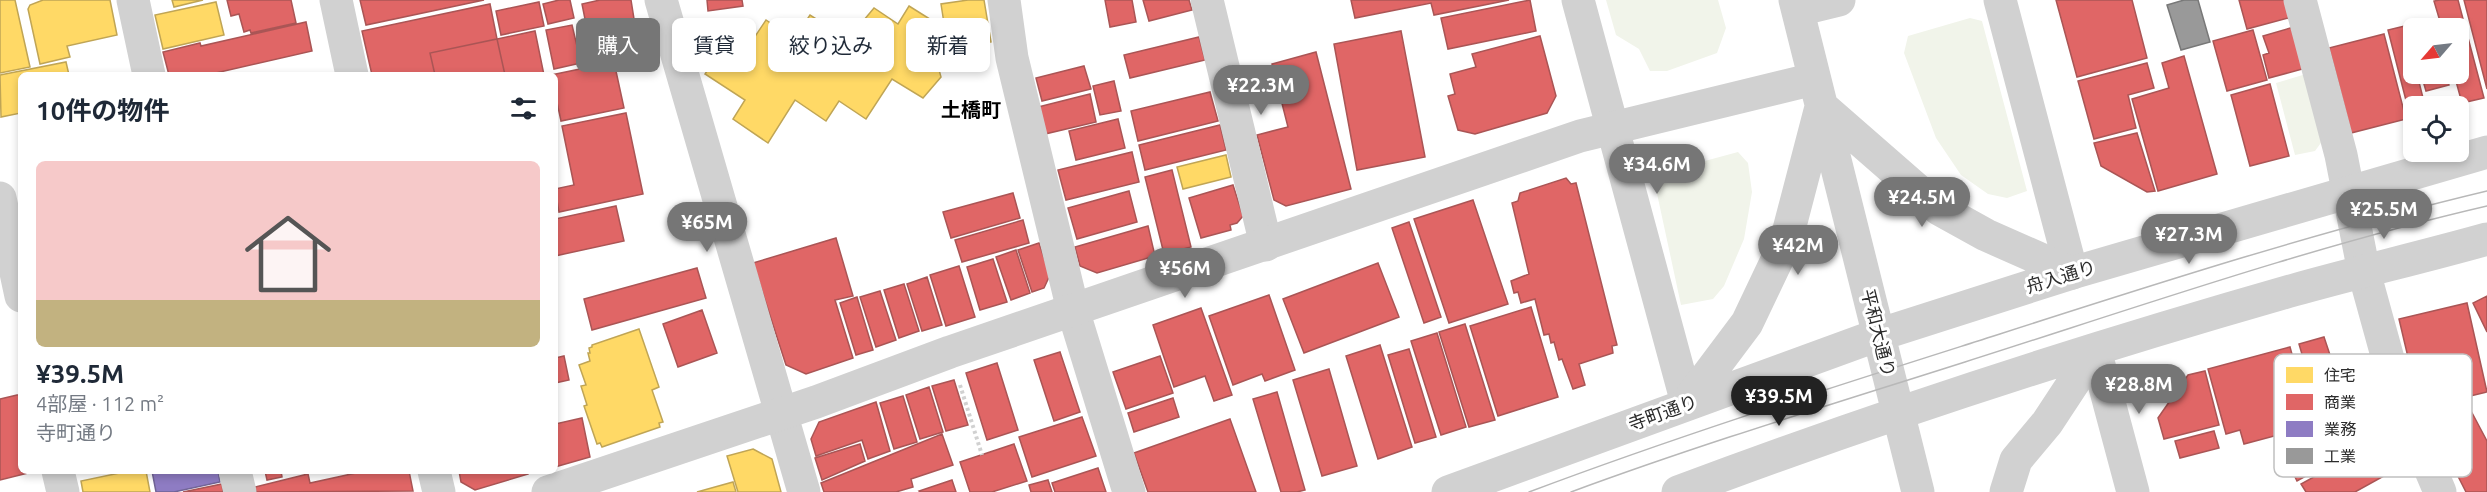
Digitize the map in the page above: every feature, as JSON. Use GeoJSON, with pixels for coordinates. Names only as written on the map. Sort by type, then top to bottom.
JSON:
{"type":"FeatureCollection","features":[{"type":"Feature","properties":{"kind":"street"},"geometry":{"type":"LineString","coordinates":[[133,0],[148,72]]}},
{"type":"Feature","properties":{"kind":"street"},"geometry":{"type":"LineString","coordinates":[[336,0],[351,72]]}},
{"type":"Feature","properties":{"kind":"street"},"geometry":{"type":"LineString","coordinates":[[661,0],[804,492]]}},
{"type":"Feature","properties":{"kind":"street"},"geometry":{"type":"LineString","coordinates":[[1004,0],[1012,58],[1073,310],[1129,492]]}},
{"type":"Feature","properties":{"kind":"street"},"geometry":{"type":"LineString","coordinates":[[1207,0],[1266,244]]}},
{"type":"Feature","properties":{"kind":"street"},"geometry":{"type":"LineString","coordinates":[[1578,0],[1688,403]]}},
{"type":"Feature","properties":{"kind":"street"},"geometry":{"type":"LineString","coordinates":[[1797,5],[1839,0]]}},
{"type":"Feature","properties":{"kind":"street"},"geometry":{"type":"LineString","coordinates":[[2000,0],[2072,273]]}},
{"type":"Feature","properties":{"kind":"street"},"geometry":{"type":"LineString","coordinates":[[2300,0],[2341,154],[2364,272],[2387,354]]}},
{"type":"Feature","properties":{"kind":"street","name":"平和大通り"},"geometry":{"type":"LineString","coordinates":[[1797,5],[1918,492]]}},
{"type":"Feature","properties":{"kind":"street"},"geometry":{"type":"LineString","coordinates":[[548,492],[1580,136],[1614,128],[1818,93]]}},
{"type":"Feature","properties":{"kind":"street"},"geometry":{"type":"LineString","coordinates":[[1818,93],[1939,209],[1986,235],[2072,273]]}},
{"type":"Feature","properties":{"kind":"street"},"geometry":{"type":"LineString","coordinates":[[1688,403],[1747,322],[1786,241],[1818,93]]}},
{"type":"Feature","properties":{"kind":"street","name":"舟入通り"},"geometry":{"type":"LineString","coordinates":[[1878,335],[2072,273],[2487,152]]}},
{"type":"Feature","properties":{"kind":"street"},"geometry":{"type":"LineString","coordinates":[[0,198],[18,282]]}},
{"type":"Feature","properties":{"kind":"street"},"geometry":{"type":"LineString","coordinates":[[1704,489],[1898,413],[2095,350],[2295,290],[2487,239]]}},
{"type":"Feature","properties":{"kind":"street","name":"寺町通り"},"geometry":{"type":"LineString","coordinates":[[1448,492],[1878,335]]}},
{"type":"Feature","properties":{"kind":"street"},"geometry":{"type":"LineString","coordinates":[[2006,492],[2016,460],[2048,423],[2095,350]]}},
{"type":"Feature","properties":{"kind":"street"},"geometry":{"type":"LineString","coordinates":[[2095,350],[2133,492]]}},
{"type":"Feature","properties":{"kind":"street"},"geometry":{"type":"LineString","coordinates":[[59,474],[63,492]]}},
{"type":"Feature","properties":{"kind":"street"},"geometry":{"type":"LineString","coordinates":[[237,474],[240,492]]}},
{"type":"Feature","properties":{"kind":"street"},"geometry":{"type":"LineString","coordinates":[[435,474],[439,492]]}},
{"type":"Feature","properties":{"kind":"street"},"geometry":{"type":"LineString","coordinates":[[2434,477],[2440,492]]}},
{"type":"Feature","properties":{"kind":"path"},"geometry":{"type":"LineString","coordinates":[[950,352],[982,455]]}},
{"type":"Feature","properties":{"kind":"shaded area"},"geometry":{"type":"Polygon","coordinates":[[[1606,0],[1718,0],[1726,28],[1717,53],[1667,71],[1650,71],[1639,49],[1616,35],[1606,0]]]}},
{"type":"Feature","properties":{"kind":"shaded area"},"geometry":{"type":"Polygon","coordinates":[[[1970,18],[1982,21],[2027,191],[2007,198],[1988,194],[1961,175],[1936,138],[1904,53],[1908,36],[1970,18]]]}},
{"type":"Feature","properties":{"kind":"shaded area"},"geometry":{"type":"Polygon","coordinates":[[[2306,74],[2323,140],[2315,151],[2295,155],[2276,83],[2306,74]]]}},
{"type":"Feature","properties":{"kind":"shaded area"},"geometry":{"type":"Polygon","coordinates":[[[1738,152],[1748,163],[1752,192],[1744,239],[1724,286],[1713,299],[1681,305],[1653,175],[1738,152]]]}},
{"type":"Feature","properties":{"kind":"building: 住宅"},"geometry":{"type":"Polygon","coordinates":[[[0,0],[15,0],[30,67],[0,73],[0,0]]]}},
{"type":"Feature","properties":{"kind":"building: 住宅"},"geometry":{"type":"Polygon","coordinates":[[[43,0],[110,0],[117,35],[67,46],[70,57],[40,64],[28,9],[30,5],[43,0]]]}},
{"type":"Feature","properties":{"kind":"building: 住宅"},"geometry":{"type":"Polygon","coordinates":[[[172,0],[203,0],[174,7],[172,0]]]}},
{"type":"Feature","properties":{"kind":"building: 住宅"},"geometry":{"type":"Polygon","coordinates":[[[984,0],[987,18],[943,18],[941,4],[984,0]]]}},
{"type":"Feature","properties":{"kind":"building: 住宅"},"geometry":{"type":"Polygon","coordinates":[[[216,2],[224,35],[163,49],[155,15],[216,2]]]}},
{"type":"Feature","properties":{"kind":"building: 住宅"},"geometry":{"type":"Polygon","coordinates":[[[909,6],[928,18],[906,18],[906,72],[940,72],[941,77],[923,98],[892,79],[866,119],[839,101],[826,121],[795,100],[768,143],[733,119],[745,100],[705,74],[706,72],[756,72],[756,35],[766,20],[768,21],[768,72],[894,72],[894,21],[898,24],[909,6]]]}},
{"type":"Feature","properties":{"kind":"building: 住宅"},"geometry":{"type":"Polygon","coordinates":[[[874,8],[889,18],[866,18],[874,8]]]}},
{"type":"Feature","properties":{"kind":"building: 住宅"},"geometry":{"type":"Polygon","coordinates":[[[66,62],[68,72],[18,72],[18,114],[1,117],[0,75],[66,62]]]}},
{"type":"Feature","properties":{"kind":"building: 住宅"},"geometry":{"type":"Polygon","coordinates":[[[1226,155],[1231,177],[1183,189],[1177,167],[1226,155]]]}},
{"type":"Feature","properties":{"kind":"building: 住宅"},"geometry":{"type":"Polygon","coordinates":[[[639,329],[659,387],[652,390],[663,422],[659,423],[660,427],[602,447],[600,443],[597,444],[584,406],[587,405],[581,386],[586,385],[579,365],[590,361],[588,353],[592,345],[639,329]]]}},
{"type":"Feature","properties":{"kind":"building: 住宅"},"geometry":{"type":"Polygon","coordinates":[[[753,449],[772,459],[781,492],[738,492],[727,456],[753,449]]]}},
{"type":"Feature","properties":{"kind":"building: 住宅"},"geometry":{"type":"Polygon","coordinates":[[[115,474],[147,474],[150,492],[83,492],[81,481],[115,474]]]}},
{"type":"Feature","properties":{"kind":"building: 住宅"},"geometry":{"type":"Polygon","coordinates":[[[733,482],[736,492],[697,492],[733,482]]]}},
{"type":"Feature","properties":{"kind":"building: 商業"},"geometry":{"type":"Polygon","coordinates":[[[227,0],[291,0],[296,23],[251,33],[250,30],[244,32],[239,14],[231,16],[227,0]]]}},
{"type":"Feature","properties":{"kind":"building: 商業"},"geometry":{"type":"Polygon","coordinates":[[[360,0],[484,0],[366,25],[360,0]]]}},
{"type":"Feature","properties":{"kind":"building: 商業"},"geometry":{"type":"Polygon","coordinates":[[[570,0],[574,18],[548,24],[543,4],[570,0]]]}},
{"type":"Feature","properties":{"kind":"building: 商業"},"geometry":{"type":"Polygon","coordinates":[[[600,0],[631,0],[634,18],[585,18],[582,4],[600,0]]]}},
{"type":"Feature","properties":{"kind":"building: 商業"},"geometry":{"type":"Polygon","coordinates":[[[707,0],[742,0],[743,6],[708,11],[707,0]]]}},
{"type":"Feature","properties":{"kind":"building: 商業"},"geometry":{"type":"Polygon","coordinates":[[[1105,0],[1132,0],[1136,22],[1110,27],[1105,0]]]}},
{"type":"Feature","properties":{"kind":"building: 商業"},"geometry":{"type":"Polygon","coordinates":[[[1143,0],[1189,0],[1192,10],[1149,21],[1143,0]]]}},
{"type":"Feature","properties":{"kind":"building: 商業"},"geometry":{"type":"Polygon","coordinates":[[[1351,0],[1509,0],[1434,15],[1431,3],[1355,18],[1351,0]]]}},
{"type":"Feature","properties":{"kind":"building: 商業"},"geometry":{"type":"Polygon","coordinates":[[[1530,0],[1536,31],[1448,49],[1441,18],[1530,0]]]}},
{"type":"Feature","properties":{"kind":"building: 商業"},"geometry":{"type":"Polygon","coordinates":[[[2056,0],[2132,0],[2147,58],[2077,77],[2056,0]]]}},
{"type":"Feature","properties":{"kind":"building: 商業"},"geometry":{"type":"Polygon","coordinates":[[[2239,0],[2288,0],[2292,17],[2247,29],[2239,0]]]}},
{"type":"Feature","properties":{"kind":"building: 商業"},"geometry":{"type":"Polygon","coordinates":[[[2458,0],[2463,18],[2439,18],[2434,1],[2458,0]]]}},
{"type":"Feature","properties":{"kind":"building: 商業"},"geometry":{"type":"Polygon","coordinates":[[[2464,0],[2487,0],[2487,89],[2469,18],[2464,0]]]}},
{"type":"Feature","properties":{"kind":"building: 商業"},"geometry":{"type":"Polygon","coordinates":[[[539,2],[544,26],[501,35],[496,11],[539,2]]]}},
{"type":"Feature","properties":{"kind":"building: 商業"},"geometry":{"type":"Polygon","coordinates":[[[490,4],[497,39],[430,53],[434,72],[371,72],[362,31],[490,4]]]}},
{"type":"Feature","properties":{"kind":"building: 商業"},"geometry":{"type":"Polygon","coordinates":[[[306,22],[312,51],[220,72],[168,72],[163,52],[200,43],[201,46],[306,22]]]}},
{"type":"Feature","properties":{"kind":"building: 商業"},"geometry":{"type":"Polygon","coordinates":[[[572,25],[576,42],[576,64],[554,69],[546,30],[572,25]]]}},
{"type":"Feature","properties":{"kind":"building: 商業"},"geometry":{"type":"Polygon","coordinates":[[[2403,26],[2403,84],[2420,84],[2422,96],[2405,96],[2388,30],[2403,26]]]}},
{"type":"Feature","properties":{"kind":"building: 商業"},"geometry":{"type":"Polygon","coordinates":[[[2294,27],[2306,68],[2269,78],[2263,55],[2269,53],[2263,36],[2294,27]]]}},
{"type":"Feature","properties":{"kind":"building: 商業"},"geometry":{"type":"Polygon","coordinates":[[[2253,30],[2267,80],[2227,91],[2213,41],[2253,30]]]}},
{"type":"Feature","properties":{"kind":"building: 商業"},"geometry":{"type":"Polygon","coordinates":[[[535,31],[543,72],[504,72],[497,39],[535,31]]]}},
{"type":"Feature","properties":{"kind":"building: 商業"},"geometry":{"type":"Polygon","coordinates":[[[1401,31],[1425,157],[1357,170],[1334,44],[1401,31]]]}},
{"type":"Feature","properties":{"kind":"building: 商業"},"geometry":{"type":"Polygon","coordinates":[[[2384,34],[2403,107],[2403,120],[2351,133],[2329,48],[2384,34]]]}},
{"type":"Feature","properties":{"kind":"building: 商業"},"geometry":{"type":"Polygon","coordinates":[[[1540,36],[1556,96],[1547,113],[1475,134],[1458,130],[1448,96],[1455,94],[1450,74],[1476,67],[1472,54],[1540,36]]]}},
{"type":"Feature","properties":{"kind":"building: 商業"},"geometry":{"type":"Polygon","coordinates":[[[1199,37],[1205,60],[1130,78],[1124,55],[1199,37]]]}},
{"type":"Feature","properties":{"kind":"building: 商業"},"geometry":{"type":"Polygon","coordinates":[[[497,39],[504,72],[434,72],[430,53],[497,39]]]}},
{"type":"Feature","properties":{"kind":"building: 商業"},"geometry":{"type":"Polygon","coordinates":[[[2469,41],[2484,98],[2469,101],[2469,96],[2460,96],[2457,84],[2469,84],[2469,41]]]}},
{"type":"Feature","properties":{"kind":"building: 商業"},"geometry":{"type":"Polygon","coordinates":[[[1316,52],[1351,189],[1286,206],[1274,200],[1257,135],[1288,127],[1272,64],[1316,52]]]}},
{"type":"Feature","properties":{"kind":"building: 商業"},"geometry":{"type":"Polygon","coordinates":[[[2184,56],[2217,174],[2158,191],[2132,99],[2169,88],[2162,63],[2184,56]]]}},
{"type":"Feature","properties":{"kind":"building: 商業"},"geometry":{"type":"Polygon","coordinates":[[[2147,63],[2154,88],[2128,95],[2136,128],[2094,139],[2078,81],[2147,63]]]}},
{"type":"Feature","properties":{"kind":"building: 商業"},"geometry":{"type":"Polygon","coordinates":[[[1084,66],[1091,89],[1042,101],[1036,78],[1084,66]]]}},
{"type":"Feature","properties":{"kind":"building: 商業"},"geometry":{"type":"Polygon","coordinates":[[[576,70],[576,72],[616,72],[624,108],[561,121],[558,107],[558,74],[576,70]]]}},
{"type":"Feature","properties":{"kind":"building: 商業"},"geometry":{"type":"Polygon","coordinates":[[[1114,81],[1121,111],[1100,115],[1093,86],[1114,81]]]}},
{"type":"Feature","properties":{"kind":"building: 商業"},"geometry":{"type":"Polygon","coordinates":[[[2270,84],[2289,156],[2250,166],[2231,95],[2270,84]]]}},
{"type":"Feature","properties":{"kind":"building: 商業"},"geometry":{"type":"Polygon","coordinates":[[[2424,84],[2449,84],[2449,85],[2426,91],[2424,84]]]}},
{"type":"Feature","properties":{"kind":"building: 商業"},"geometry":{"type":"Polygon","coordinates":[[[1210,92],[1218,121],[1138,141],[1131,111],[1210,92]]]}},
{"type":"Feature","properties":{"kind":"building: 商業"},"geometry":{"type":"Polygon","coordinates":[[[1090,94],[1096,122],[1045,134],[1038,107],[1090,94]]]}},
{"type":"Feature","properties":{"kind":"building: 商業"},"geometry":{"type":"Polygon","coordinates":[[[626,113],[643,194],[559,212],[558,188],[574,185],[562,126],[626,113]]]}},
{"type":"Feature","properties":{"kind":"building: 商業"},"geometry":{"type":"Polygon","coordinates":[[[1118,119],[1125,148],[1076,160],[1069,131],[1118,119]]]}},
{"type":"Feature","properties":{"kind":"building: 商業"},"geometry":{"type":"Polygon","coordinates":[[[1220,125],[1226,150],[1145,170],[1139,145],[1220,125]]]}},
{"type":"Feature","properties":{"kind":"building: 商業"},"geometry":{"type":"Polygon","coordinates":[[[2137,133],[2155,191],[2147,192],[2101,166],[2094,143],[2137,133]]]}},
{"type":"Feature","properties":{"kind":"building: 商業"},"geometry":{"type":"Polygon","coordinates":[[[1132,152],[1139,182],[1066,200],[1058,170],[1132,152]]]}},
{"type":"Feature","properties":{"kind":"building: 商業"},"geometry":{"type":"Polygon","coordinates":[[[1172,170],[1191,247],[1164,254],[1145,177],[1172,170]]]}},
{"type":"Feature","properties":{"kind":"building: 商業"},"geometry":{"type":"Polygon","coordinates":[[[1566,178],[1571,184],[1576,183],[1617,345],[1612,346],[1613,353],[1579,364],[1585,385],[1573,389],[1562,359],[1559,360],[1554,342],[1551,343],[1549,334],[1544,335],[1535,299],[1521,303],[1518,292],[1514,293],[1511,281],[1529,274],[1512,203],[1518,201],[1520,193],[1566,178]]]}},
{"type":"Feature","properties":{"kind":"building: 商業"},"geometry":{"type":"Polygon","coordinates":[[[1233,185],[1243,216],[1237,223],[1230,225],[1231,230],[1201,238],[1189,198],[1233,185]]]}},
{"type":"Feature","properties":{"kind":"building: 商業"},"geometry":{"type":"Polygon","coordinates":[[[1129,191],[1137,222],[1077,239],[1068,208],[1129,191]]]}},
{"type":"Feature","properties":{"kind":"building: 商業"},"geometry":{"type":"Polygon","coordinates":[[[1013,193],[1020,218],[951,238],[943,212],[1013,193]]]}},
{"type":"Feature","properties":{"kind":"building: 商業"},"geometry":{"type":"Polygon","coordinates":[[[1473,200],[1508,304],[1449,323],[1414,219],[1473,200]]]}},
{"type":"Feature","properties":{"kind":"building: 商業"},"geometry":{"type":"Polygon","coordinates":[[[616,206],[624,241],[558,255],[558,218],[616,206]]]}},
{"type":"Feature","properties":{"kind":"building: 商業"},"geometry":{"type":"Polygon","coordinates":[[[1023,220],[1029,243],[962,262],[955,240],[1023,220]]]}},
{"type":"Feature","properties":{"kind":"building: 商業"},"geometry":{"type":"Polygon","coordinates":[[[1409,222],[1441,317],[1424,323],[1392,228],[1409,222]]]}},
{"type":"Feature","properties":{"kind":"building: 商業"},"geometry":{"type":"Polygon","coordinates":[[[1148,226],[1155,256],[1097,273],[1080,266],[1075,247],[1148,226]]]}},
{"type":"Feature","properties":{"kind":"building: 商業"},"geometry":{"type":"Polygon","coordinates":[[[836,238],[853,296],[835,300],[853,358],[806,374],[786,365],[753,263],[836,238]]]}},
{"type":"Feature","properties":{"kind":"building: 商業"},"geometry":{"type":"Polygon","coordinates":[[[1039,243],[1050,275],[1044,288],[1032,292],[1018,250],[1039,243]]]}},
{"type":"Feature","properties":{"kind":"building: 商業"},"geometry":{"type":"Polygon","coordinates":[[[1016,250],[1030,293],[1011,300],[996,257],[1016,250]]]}},
{"type":"Feature","properties":{"kind":"building: 商業"},"geometry":{"type":"Polygon","coordinates":[[[993,259],[1007,302],[980,310],[967,267],[993,259]]]}},
{"type":"Feature","properties":{"kind":"building: 商業"},"geometry":{"type":"Polygon","coordinates":[[[1378,263],[1399,317],[1304,353],[1283,299],[1378,263]]]}},
{"type":"Feature","properties":{"kind":"building: 商業"},"geometry":{"type":"Polygon","coordinates":[[[959,266],[975,317],[946,326],[930,275],[959,266]]]}},
{"type":"Feature","properties":{"kind":"building: 商業"},"geometry":{"type":"Polygon","coordinates":[[[697,268],[706,298],[592,330],[584,299],[697,268]]]}},
{"type":"Feature","properties":{"kind":"building: 商業"},"geometry":{"type":"Polygon","coordinates":[[[927,277],[942,325],[922,331],[907,284],[927,277]]]}},
{"type":"Feature","properties":{"kind":"building: 商業"},"geometry":{"type":"Polygon","coordinates":[[[904,284],[919,331],[899,338],[884,290],[904,284]]]}},
{"type":"Feature","properties":{"kind":"building: 商業"},"geometry":{"type":"Polygon","coordinates":[[[880,291],[896,340],[876,347],[860,297],[880,291]]]}},
{"type":"Feature","properties":{"kind":"building: 商業"},"geometry":{"type":"Polygon","coordinates":[[[1269,295],[1295,370],[1265,381],[1262,374],[1233,385],[1209,316],[1269,295]]]}},
{"type":"Feature","properties":{"kind":"building: 商業"},"geometry":{"type":"Polygon","coordinates":[[[2487,296],[2487,332],[2473,303],[2487,296]]]}},
{"type":"Feature","properties":{"kind":"building: 商業"},"geometry":{"type":"Polygon","coordinates":[[[857,297],[873,350],[856,355],[840,303],[857,297]]]}},
{"type":"Feature","properties":{"kind":"building: 商業"},"geometry":{"type":"Polygon","coordinates":[[[2467,303],[2487,392],[2472,396],[2472,354],[2407,354],[2399,319],[2467,303]]]}},
{"type":"Feature","properties":{"kind":"building: 商業"},"geometry":{"type":"Polygon","coordinates":[[[1531,307],[1558,397],[1498,416],[1470,326],[1531,307]]]}},
{"type":"Feature","properties":{"kind":"building: 商業"},"geometry":{"type":"Polygon","coordinates":[[[1201,308],[1232,395],[1214,401],[1205,376],[1174,387],[1153,325],[1201,308]]]}},
{"type":"Feature","properties":{"kind":"building: 商業"},"geometry":{"type":"Polygon","coordinates":[[[702,310],[717,353],[678,367],[663,324],[702,310]]]}},
{"type":"Feature","properties":{"kind":"building: 商業"},"geometry":{"type":"Polygon","coordinates":[[[1465,324],[1495,420],[1469,427],[1439,332],[1465,324]]]}},
{"type":"Feature","properties":{"kind":"building: 商業"},"geometry":{"type":"Polygon","coordinates":[[[1437,333],[1466,427],[1441,435],[1411,341],[1437,333]]]}},
{"type":"Feature","properties":{"kind":"building: 商業"},"geometry":{"type":"Polygon","coordinates":[[[2324,337],[2330,354],[2302,354],[2299,344],[2324,337]]]}},
{"type":"Feature","properties":{"kind":"building: 商業"},"geometry":{"type":"Polygon","coordinates":[[[1380,345],[1412,447],[1378,459],[1346,356],[1380,345]]]}},
{"type":"Feature","properties":{"kind":"building: 商業"},"geometry":{"type":"Polygon","coordinates":[[[2290,347],[2292,354],[2274,354],[2274,436],[2244,444],[2240,430],[2226,434],[2208,369],[2290,347]]]}},
{"type":"Feature","properties":{"kind":"building: 商業"},"geometry":{"type":"Polygon","coordinates":[[[1409,349],[1436,437],[1415,443],[1388,355],[1409,349]]]}},
{"type":"Feature","properties":{"kind":"building: 商業"},"geometry":{"type":"Polygon","coordinates":[[[1060,352],[1080,412],[1054,421],[1034,360],[1060,352]]]}},
{"type":"Feature","properties":{"kind":"building: 商業"},"geometry":{"type":"Polygon","coordinates":[[[564,356],[569,380],[558,382],[558,357],[564,356]]]}},
{"type":"Feature","properties":{"kind":"building: 商業"},"geometry":{"type":"Polygon","coordinates":[[[1160,356],[1173,393],[1126,409],[1113,372],[1160,356]]]}},
{"type":"Feature","properties":{"kind":"building: 商業"},"geometry":{"type":"Polygon","coordinates":[[[997,363],[1018,430],[987,440],[966,373],[997,363]]]}},
{"type":"Feature","properties":{"kind":"building: 商業"},"geometry":{"type":"Polygon","coordinates":[[[1329,369],[1357,466],[1322,476],[1293,380],[1329,369]]]}},
{"type":"Feature","properties":{"kind":"building: 商業"},"geometry":{"type":"Polygon","coordinates":[[[2205,371],[2219,425],[2164,439],[2158,418],[2188,375],[2205,371]]]}},
{"type":"Feature","properties":{"kind":"building: 商業"},"geometry":{"type":"Polygon","coordinates":[[[954,380],[968,425],[946,431],[932,386],[954,380]]]}},
{"type":"Feature","properties":{"kind":"building: 商業"},"geometry":{"type":"Polygon","coordinates":[[[929,387],[943,432],[920,439],[906,395],[929,387]]]}},
{"type":"Feature","properties":{"kind":"building: 商業"},"geometry":{"type":"Polygon","coordinates":[[[1277,392],[1305,490],[1297,492],[1281,492],[1253,399],[1277,392]]]}},
{"type":"Feature","properties":{"kind":"building: 商業"},"geometry":{"type":"Polygon","coordinates":[[[18,395],[18,474],[24,474],[0,480],[0,399],[18,395]]]}},
{"type":"Feature","properties":{"kind":"building: 商業"},"geometry":{"type":"Polygon","coordinates":[[[903,396],[917,442],[894,449],[880,403],[903,396]]]}},
{"type":"Feature","properties":{"kind":"building: 商業"},"geometry":{"type":"Polygon","coordinates":[[[1173,398],[1179,417],[1134,432],[1128,413],[1173,398]]]}},
{"type":"Feature","properties":{"kind":"building: 商業"},"geometry":{"type":"Polygon","coordinates":[[[876,402],[890,451],[868,459],[862,440],[816,456],[811,439],[819,422],[876,402]]]}},
{"type":"Feature","properties":{"kind":"building: 商業"},"geometry":{"type":"Polygon","coordinates":[[[2472,413],[2487,441],[2487,492],[2466,492],[2458,477],[2472,477],[2472,413]]]}},
{"type":"Feature","properties":{"kind":"building: 商業"},"geometry":{"type":"Polygon","coordinates":[[[1082,417],[1096,456],[1032,477],[1019,437],[1082,417]]]}},
{"type":"Feature","properties":{"kind":"building: 商業"},"geometry":{"type":"Polygon","coordinates":[[[582,418],[590,457],[558,466],[558,423],[582,418]]]}},
{"type":"Feature","properties":{"kind":"building: 商業"},"geometry":{"type":"Polygon","coordinates":[[[1230,419],[1256,492],[1148,492],[1134,453],[1230,419]]]}},
{"type":"Feature","properties":{"kind":"building: 商業"},"geometry":{"type":"Polygon","coordinates":[[[2214,431],[2219,448],[2180,458],[2175,441],[2214,431]]]}},
{"type":"Feature","properties":{"kind":"building: 商業"},"geometry":{"type":"Polygon","coordinates":[[[942,434],[953,465],[911,479],[913,487],[896,492],[824,492],[821,483],[942,434]]]}},
{"type":"Feature","properties":{"kind":"building: 商業"},"geometry":{"type":"Polygon","coordinates":[[[860,444],[865,461],[822,480],[815,458],[860,444]]]}},
{"type":"Feature","properties":{"kind":"building: 商業"},"geometry":{"type":"Polygon","coordinates":[[[1014,444],[1027,481],[992,492],[970,492],[960,462],[1014,444]]]}},
{"type":"Feature","properties":{"kind":"building: 商業"},"geometry":{"type":"Polygon","coordinates":[[[1098,468],[1106,492],[1055,492],[1052,483],[1098,468]]]}},
{"type":"Feature","properties":{"kind":"building: 商業"},"geometry":{"type":"Polygon","coordinates":[[[266,474],[282,474],[282,477],[267,480],[266,474]]]}},
{"type":"Feature","properties":{"kind":"building: 商業"},"geometry":{"type":"Polygon","coordinates":[[[308,474],[310,483],[351,474],[410,474],[413,491],[256,492],[255,487],[308,474]]]}},
{"type":"Feature","properties":{"kind":"building: 商業"},"geometry":{"type":"Polygon","coordinates":[[[460,474],[528,474],[475,490],[461,482],[460,474]]]}},
{"type":"Feature","properties":{"kind":"building: 商業"},"geometry":{"type":"Polygon","coordinates":[[[2314,477],[2382,477],[2355,492],[2306,492],[2301,484],[2314,477]]]}},
{"type":"Feature","properties":{"kind":"building: 商業"},"geometry":{"type":"Polygon","coordinates":[[[952,480],[956,492],[919,491],[952,480]]]}},
{"type":"Feature","properties":{"kind":"building: 商業"},"geometry":{"type":"Polygon","coordinates":[[[1048,480],[1052,492],[1031,492],[1029,485],[1048,480]]]}},
{"type":"Feature","properties":{"kind":"building: 商業"},"geometry":{"type":"Polygon","coordinates":[[[222,484],[223,492],[183,492],[222,484]]]}},
{"type":"Feature","properties":{"kind":"building: 業務"},"geometry":{"type":"Polygon","coordinates":[[[153,474],[219,474],[220,482],[174,492],[156,492],[153,474]]]}},
{"type":"Feature","properties":{"kind":"building: 工業"},"geometry":{"type":"Polygon","coordinates":[[[2184,0],[2198,0],[2210,42],[2181,50],[2167,5],[2184,0]]]}},
{"type":"Feature","properties":{"kind":"tram line"},"geometry":{"type":"LineString","coordinates":[[1529,492],[1865,377],[2168,281],[2295,242],[2487,191]]}},
{"type":"Feature","properties":{"kind":"tram line"},"geometry":{"type":"LineString","coordinates":[[1571,492],[1767,425],[2224,279],[2355,240],[2487,206]]}},
{"type":"Feature","properties":{"kind":"district","name":"土橋町"},"geometry":{"type":"Point","coordinates":[971,110]}}]}
